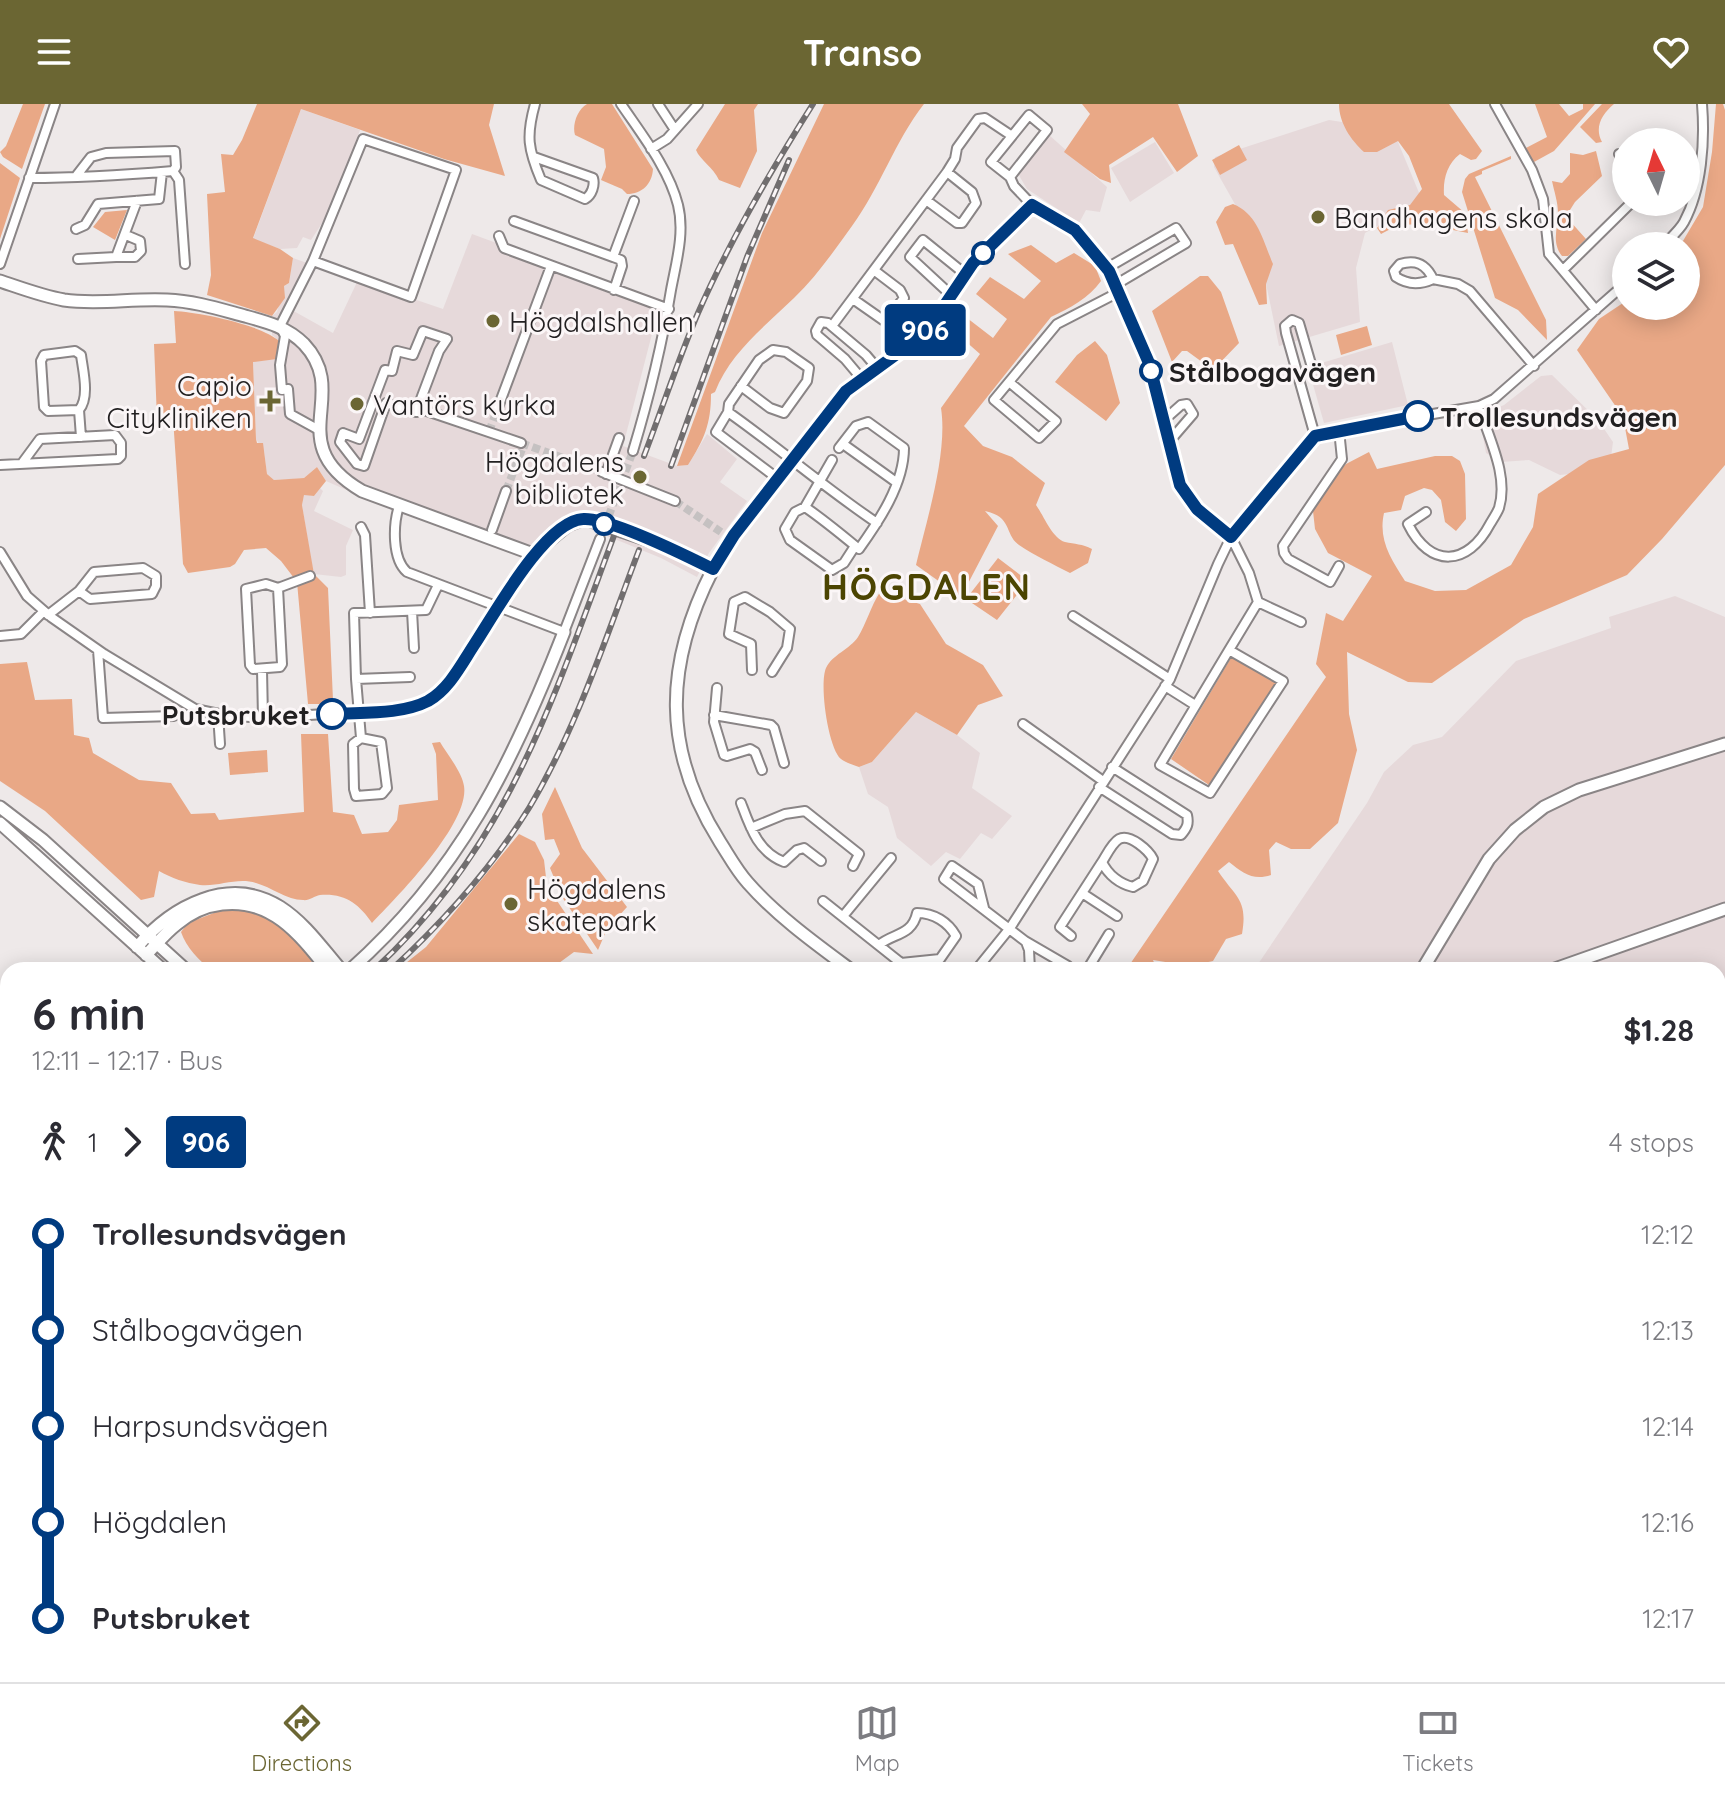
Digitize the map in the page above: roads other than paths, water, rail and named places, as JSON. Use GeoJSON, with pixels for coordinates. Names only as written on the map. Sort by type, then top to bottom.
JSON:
{"type":"FeatureCollection","features":[{"type":"Feature","properties":{"kind":"street"},"geometry":{"type":"LineString","coordinates":[[0,264],[55,104]]}},
{"type":"Feature","properties":{"kind":"street"},"geometry":{"type":"LineString","coordinates":[[534,157],[593,178],[590,196],[585,199],[545,184],[537,171],[527,132],[535,104]]}},
{"type":"Feature","properties":{"kind":"street"},"geometry":{"type":"LineString","coordinates":[[621,104],[651,149],[674,192],[679,209],[680,236],[669,309],[648,402],[633,451]]}},
{"type":"Feature","properties":{"kind":"street"},"geometry":{"type":"LineString","coordinates":[[658,104],[675,130]]}},
{"type":"Feature","properties":{"kind":"street"},"geometry":{"type":"LineString","coordinates":[[1495,104],[1532,170],[1543,199],[1549,254],[1596,310]]}},
{"type":"Feature","properties":{"kind":"street"},"geometry":{"type":"LineString","coordinates":[[1676,232],[1691,205],[1700,165],[1704,123],[1702,104]]}},
{"type":"Feature","properties":{"kind":"street"},"geometry":{"type":"LineString","coordinates":[[651,149],[667,139],[694,107]]}},
{"type":"Feature","properties":{"kind":"street"},"geometry":{"type":"LineString","coordinates":[[1010,177],[1047,130],[1029,115],[991,162],[1010,177],[1014,186],[1032,205],[1075,230],[1107,268],[1149,363],[1180,485],[1197,509],[1231,537],[1249,573],[1258,602],[1301,622]]}},
{"type":"Feature","properties":{"kind":"street"},"geometry":{"type":"LineString","coordinates":[[832,326],[947,172],[957,148],[978,119],[985,118],[1012,136]]}},
{"type":"Feature","properties":{"kind":"street"},"geometry":{"type":"LineString","coordinates":[[280,326],[313,261],[363,139],[456,170],[411,297],[313,261]]}},
{"type":"Feature","properties":{"kind":"street"},"geometry":{"type":"LineString","coordinates":[[77,175],[91,157],[106,153],[169,149],[176,155],[173,171]]}},
{"type":"Feature","properties":{"kind":"street"},"geometry":{"type":"LineString","coordinates":[[29,178],[77,175],[93,178],[173,171]]}},
{"type":"Feature","properties":{"kind":"street"},"geometry":{"type":"LineString","coordinates":[[173,171],[179,180],[185,264]]}},
{"type":"Feature","properties":{"kind":"street"},"geometry":{"type":"LineString","coordinates":[[76,229],[85,225],[98,204],[159,199],[162,172]]}},
{"type":"Feature","properties":{"kind":"street"},"geometry":{"type":"LineString","coordinates":[[926,200],[957,223],[962,223],[976,203],[972,192],[947,172]]}},
{"type":"Feature","properties":{"kind":"street"},"geometry":{"type":"LineString","coordinates":[[116,257],[137,201]]}},
{"type":"Feature","properties":{"kind":"street"},"geometry":{"type":"LineString","coordinates":[[613,257],[634,201]]}},
{"type":"Feature","properties":{"kind":"street"},"geometry":{"type":"LineString","coordinates":[[841,962],[779,913],[746,881],[706,819],[682,756],[677,719],[678,672],[685,633],[713,569],[734,535],[846,391],[916,340],[936,318],[973,263],[1032,205]]}},
{"type":"Feature","properties":{"kind":"street"},"geometry":{"type":"LineString","coordinates":[[1563,270],[1618,216]]}},
{"type":"Feature","properties":{"kind":"street"},"geometry":{"type":"LineString","coordinates":[[514,221],[621,260],[614,290]]}},
{"type":"Feature","properties":{"kind":"street"},"geometry":{"type":"LineString","coordinates":[[1009,382],[1056,421],[1039,438],[994,400],[1057,324],[1186,243],[1176,228],[1107,268]]}},
{"type":"Feature","properties":{"kind":"street"},"geometry":{"type":"LineString","coordinates":[[78,259],[135,257],[141,251],[140,241],[126,235]]}},
{"type":"Feature","properties":{"kind":"street"},"geometry":{"type":"LineString","coordinates":[[499,236],[504,248],[669,309]]}},
{"type":"Feature","properties":{"kind":"street"},"geometry":{"type":"LineString","coordinates":[[951,295],[910,257],[923,240],[965,274]]}},
{"type":"Feature","properties":{"kind":"street"},"geometry":{"type":"LineString","coordinates":[[497,410],[551,266]]}},
{"type":"Feature","properties":{"kind":"street"},"geometry":{"type":"LineString","coordinates":[[853,299],[883,320],[904,298],[900,290],[875,271]]}},
{"type":"Feature","properties":{"kind":"street"},"geometry":{"type":"LineString","coordinates":[[1433,279],[1458,284],[1470,291],[1534,366]]}},
{"type":"Feature","properties":{"kind":"street"},"geometry":{"type":"LineString","coordinates":[[0,281],[65,300],[186,302],[280,326],[306,346],[318,366],[322,390],[319,430],[323,452],[335,472],[362,491],[533,554]]}},
{"type":"Feature","properties":{"kind":"street"},"geometry":{"type":"LineString","coordinates":[[982,962],[1010,928],[1167,683],[1231,537],[1315,436],[1479,406],[1494,399],[1612,296]]}},
{"type":"Feature","properties":{"kind":"street"},"geometry":{"type":"LineString","coordinates":[[1311,364],[1299,323],[1292,320],[1285,326],[1286,333],[1315,436]]}},
{"type":"Feature","properties":{"kind":"street"},"geometry":{"type":"LineString","coordinates":[[861,378],[845,359],[817,335],[817,325],[821,322],[832,326],[877,368]]}},
{"type":"Feature","properties":{"kind":"street"},"geometry":{"type":"LineString","coordinates":[[280,326],[285,336],[280,365],[282,390],[288,389],[290,414],[319,430]]}},
{"type":"Feature","properties":{"kind":"street"},"geometry":{"type":"LineString","coordinates":[[423,331],[447,339],[439,351],[418,408],[416,412],[386,403],[364,466],[357,464],[340,442],[343,433],[359,439],[385,370],[392,371],[397,351],[413,355],[423,331]]}},
{"type":"Feature","properties":{"kind":"street"},"geometry":{"type":"LineString","coordinates":[[741,386],[770,408],[784,413],[807,381],[809,368],[786,352],[773,350],[759,360],[741,386],[729,404],[728,412],[716,432],[777,478]]}},
{"type":"Feature","properties":{"kind":"street"},"geometry":{"type":"LineString","coordinates":[[79,410],[48,411],[44,407],[41,361],[44,355],[75,351],[81,355],[85,397],[79,410],[81,437]]}},
{"type":"Feature","properties":{"kind":"street"},"geometry":{"type":"LineString","coordinates":[[506,387],[517,389]]}},
{"type":"Feature","properties":{"kind":"street"},"geometry":{"type":"LineString","coordinates":[[1163,421],[1181,405],[1187,404],[1192,408],[1193,414],[1168,443]]}},
{"type":"Feature","properties":{"kind":"street"},"geometry":{"type":"LineString","coordinates":[[1426,512],[1408,524],[1416,540],[1428,552],[1439,556],[1459,556],[1480,542],[1499,508],[1502,475],[1479,406]]}},
{"type":"Feature","properties":{"kind":"street"},"geometry":{"type":"LineString","coordinates":[[418,408],[521,443]]}},
{"type":"Feature","properties":{"kind":"street"},"geometry":{"type":"LineString","coordinates":[[728,412],[877,523]]}},
{"type":"Feature","properties":{"kind":"street"},"geometry":{"type":"LineString","coordinates":[[805,507],[859,549],[886,507],[896,482],[905,453],[901,445],[868,422],[856,426],[841,446],[896,482]]}},
{"type":"Feature","properties":{"kind":"street"},"geometry":{"type":"LineString","coordinates":[[1339,430],[1342,459],[1283,546],[1288,559],[1330,582],[1339,566]]}},
{"type":"Feature","properties":{"kind":"street"},"geometry":{"type":"LineString","coordinates":[[0,465],[118,459],[121,443],[115,435],[40,439],[23,462]]}},
{"type":"Feature","properties":{"kind":"street"},"geometry":{"type":"LineString","coordinates":[[619,438],[604,473],[675,501]]}},
{"type":"Feature","properties":{"kind":"street"},"geometry":{"type":"LineString","coordinates":[[832,460],[821,474],[820,483],[805,507],[795,512],[786,525],[786,535],[832,570],[844,563],[855,546]]}},
{"type":"Feature","properties":{"kind":"street"},"geometry":{"type":"LineString","coordinates":[[492,530],[506,491]]}},
{"type":"Feature","properties":{"kind":"street"},"geometry":{"type":"LineString","coordinates":[[399,506],[396,518],[397,560],[407,572],[564,632]]}},
{"type":"Feature","properties":{"kind":"street"},"geometry":{"type":"LineString","coordinates":[[0,554],[27,596],[46,613],[169,695],[195,709],[263,718],[402,709],[431,699],[454,676],[533,554],[568,525],[585,519],[666,546],[713,569]]}},
{"type":"Feature","properties":{"kind":"street"},"geometry":{"type":"LineString","coordinates":[[361,527],[365,535],[370,613]]}},
{"type":"Feature","properties":{"kind":"street"},"geometry":{"type":"LineString","coordinates":[[358,962],[409,912],[468,834],[514,750],[600,539]]}},
{"type":"Feature","properties":{"kind":"street"},"geometry":{"type":"LineString","coordinates":[[0,636],[21,634],[79,591],[94,572],[143,568],[156,576],[152,594],[90,599],[79,591]]}},
{"type":"Feature","properties":{"kind":"street"},"geometry":{"type":"LineString","coordinates":[[278,588],[282,664],[280,667],[253,669],[250,665],[246,589],[266,584],[278,588],[310,576]]}},
{"type":"Feature","properties":{"kind":"street"},"geometry":{"type":"LineString","coordinates":[[361,738],[354,613],[426,610],[438,585]]}},
{"type":"Feature","properties":{"kind":"street"},"geometry":{"type":"LineString","coordinates":[[752,670],[751,644],[729,634],[734,602],[745,597],[790,629],[787,648],[772,672]]}},
{"type":"Feature","properties":{"kind":"street"},"geometry":{"type":"LineString","coordinates":[[1229,650],[1283,681],[1210,793],[1160,765],[1195,705],[1258,602]]}},
{"type":"Feature","properties":{"kind":"street"},"geometry":{"type":"LineString","coordinates":[[412,611],[414,648]]}},
{"type":"Feature","properties":{"kind":"street"},"geometry":{"type":"LineString","coordinates":[[1073,616],[1195,705]]}},
{"type":"Feature","properties":{"kind":"street"},"geometry":{"type":"LineString","coordinates":[[98,650],[103,718],[174,716]]}},
{"type":"Feature","properties":{"kind":"street"},"geometry":{"type":"LineString","coordinates":[[262,670],[263,718]]}},
{"type":"Feature","properties":{"kind":"street"},"geometry":{"type":"LineString","coordinates":[[356,679],[410,677]]}},
{"type":"Feature","properties":{"kind":"street"},"geometry":{"type":"LineString","coordinates":[[717,688],[715,730],[724,755],[750,749],[755,752],[762,770]]}},
{"type":"Feature","properties":{"kind":"street"},"geometry":{"type":"LineString","coordinates":[[218,714],[220,744]]}},
{"type":"Feature","properties":{"kind":"street"},"geometry":{"type":"LineString","coordinates":[[714,715],[771,725],[784,763]]}},
{"type":"Feature","properties":{"kind":"street"},"geometry":{"type":"LineString","coordinates":[[1023,724],[1172,834],[1181,835],[1189,822],[1187,815],[1112,767]]}},
{"type":"Feature","properties":{"kind":"street"},"geometry":{"type":"LineString","coordinates":[[361,738],[381,742],[387,788],[382,794],[364,797],[355,794],[353,744],[361,738]]}},
{"type":"Feature","properties":{"kind":"street"},"geometry":{"type":"LineString","coordinates":[[1427,962],[1489,859],[1515,830],[1544,807],[1579,790],[1725,744]]}},
{"type":"Feature","properties":{"kind":"street"},"geometry":{"type":"LineString","coordinates":[[741,803],[760,846],[779,861],[784,862],[804,848],[821,861]]}},
{"type":"Feature","properties":{"kind":"street"},"geometry":{"type":"LineString","coordinates":[[0,807],[43,840],[176,962]]}},
{"type":"Feature","properties":{"kind":"street"},"geometry":{"type":"LineString","coordinates":[[751,828],[796,811],[808,811],[859,854],[853,866]]}},
{"type":"Feature","properties":{"kind":"street"},"geometry":{"type":"LineString","coordinates":[[0,823],[154,962]]}},
{"type":"Feature","properties":{"kind":"street"},"geometry":{"type":"LineString","coordinates":[[1071,936],[1060,927],[1102,862],[1116,842],[1123,838],[1130,839],[1146,849],[1153,859],[1143,881],[1133,887],[1106,871],[1102,862]]}},
{"type":"Feature","properties":{"kind":"street"},"geometry":{"type":"LineString","coordinates":[[844,915],[891,858]]}},
{"type":"Feature","properties":{"kind":"street"},"geometry":{"type":"LineString","coordinates":[[984,908],[978,884],[952,866],[944,875],[945,881],[1025,941],[1061,962]]}},
{"type":"Feature","properties":{"kind":"street"},"geometry":{"type":"LineString","coordinates":[[1082,893],[1117,916]]}},
{"type":"Feature","properties":{"kind":"street"},"geometry":{"type":"LineString","coordinates":[[142,951],[147,936],[172,914],[210,897],[236,894],[258,897],[279,907],[303,925],[334,962]]}},
{"type":"Feature","properties":{"kind":"street"},"geometry":{"type":"LineString","coordinates":[[823,901],[900,962]]}},
{"type":"Feature","properties":{"kind":"street"},"geometry":{"type":"LineString","coordinates":[[142,951],[156,945],[177,923],[201,909],[231,904],[250,905],[269,911],[286,923],[321,962]]}},
{"type":"Feature","properties":{"kind":"street"},"geometry":{"type":"LineString","coordinates":[[1575,962],[1725,909]]}},
{"type":"Feature","properties":{"kind":"street"},"geometry":{"type":"LineString","coordinates":[[879,945],[888,938],[903,935],[916,920],[917,913],[930,913],[956,936],[940,959],[918,962]]}},
{"type":"Feature","properties":{"kind":"street"},"geometry":{"type":"LineString","coordinates":[[1092,962],[1109,934]]}},
{"type":"Feature","properties":{"kind":"street"},"geometry":{"type":"LineString","coordinates":[[1025,941],[1030,962]]}},
{"type":"Feature","properties":{"kind":"tunnel"},"geometry":{"type":"LineString","coordinates":[[489,432],[497,410]]}},
{"type":"Feature","properties":{"kind":"tunnel"},"geometry":{"type":"LineString","coordinates":[[521,443],[602,472]]}},
{"type":"Feature","properties":{"kind":"tunnel"},"geometry":{"type":"LineString","coordinates":[[506,491],[524,444]]}},
{"type":"Feature","properties":{"kind":"tunnel"},"geometry":{"type":"LineString","coordinates":[[600,539],[633,451]]}},
{"type":"Feature","properties":{"kind":"tunnel"},"geometry":{"type":"LineString","coordinates":[[675,501],[721,532]]}},
{"type":"Feature","properties":{"kind":"railway"},"geometry":{"type":"LineString","coordinates":[[644,456],[710,286],[751,207],[813,104]]}},
{"type":"Feature","properties":{"kind":"railway"},"geometry":{"type":"LineString","coordinates":[[671,466],[747,257],[789,160]]}},
{"type":"Feature","properties":{"kind":"railway"},"geometry":{"type":"LineString","coordinates":[[382,962],[421,922],[460,872],[493,821],[547,711],[615,533]]}},
{"type":"Feature","properties":{"kind":"railway"},"geometry":{"type":"LineString","coordinates":[[399,962],[466,894],[529,808],[576,714],[639,550]]}},
{"type":"Feature","properties":{"kind":"place","name":"Bandhagens skola"},"geometry":{"type":"Point","coordinates":[1318,217]}},
{"type":"Feature","properties":{"kind":"place","name":"Högdalshallen"},"geometry":{"type":"Point","coordinates":[493,321]}},
{"type":"Feature","properties":{"kind":"place","name":"Stålbogavägen"},"geometry":{"type":"Point","coordinates":[1151,371]}},
{"type":"Feature","properties":{"kind":"place","name":"Capio Citykliniken"},"geometry":{"type":"Point","coordinates":[270,401]}},
{"type":"Feature","properties":{"kind":"place","name":"Vantörs kyrka"},"geometry":{"type":"Point","coordinates":[357,404]}},
{"type":"Feature","properties":{"kind":"place","name":"Trollesundsvägen"},"geometry":{"type":"Point","coordinates":[1418,416]}},
{"type":"Feature","properties":{"kind":"place","name":"Högdalens bibliotek"},"geometry":{"type":"Point","coordinates":[640,477]}},
{"type":"Feature","properties":{"kind":"place","name":"Putsbruket"},"geometry":{"type":"Point","coordinates":[332,714]}},
{"type":"Feature","properties":{"kind":"place","name":"Högdalens skatepark"},"geometry":{"type":"Point","coordinates":[511,904]}},
{"type":"Feature","properties":{"kind":"district","name":"HÖGDALEN"},"geometry":{"type":"Point","coordinates":[927,586]}}]}
